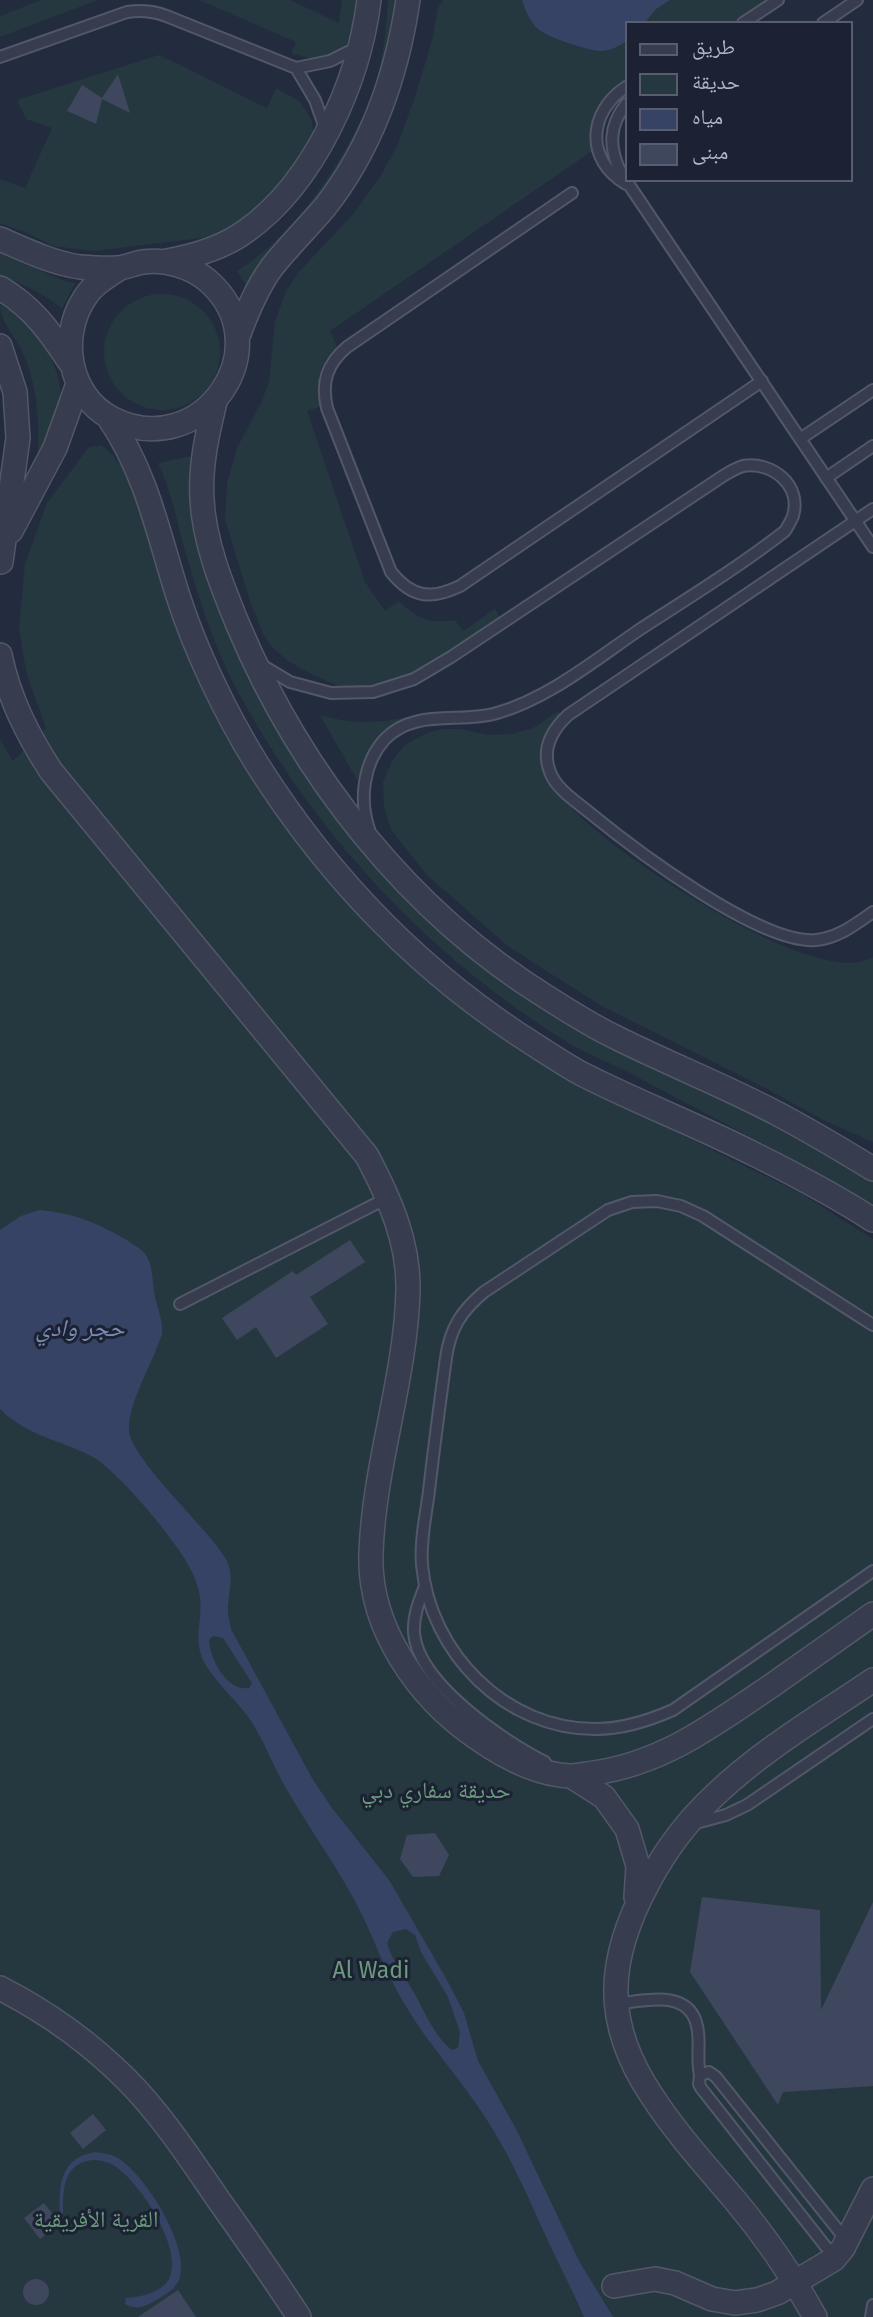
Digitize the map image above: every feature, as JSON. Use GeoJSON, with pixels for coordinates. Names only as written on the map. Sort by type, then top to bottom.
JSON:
{"type":"FeatureCollection","features":[{"type":"Feature","properties":{"kind":"street"},"geometry":{"type":"LineString","coordinates":[[1,566],[18,516],[55,448],[75,374],[69,340],[74,318],[84,297],[100,280],[120,268],[142,262],[194,256],[221,246],[268,213],[300,175],[327,134],[347,90],[361,45],[369,0]]}},
{"type":"Feature","properties":{"kind":"street"},"geometry":{"type":"LineString","coordinates":[[237,339],[258,289],[273,267],[326,205],[357,159],[381,109],[398,57],[408,1]]}},
{"type":"Feature","properties":{"kind":"street"},"geometry":{"type":"LineString","coordinates":[[0,239],[58,262],[120,268]]}},
{"type":"Feature","properties":{"kind":"street"},"geometry":{"type":"LineString","coordinates":[[109,418],[131,427],[153,429],[176,426],[197,417],[215,402],[228,384],[236,362],[237,339],[233,317],[222,297],[206,280],[187,268],[165,261]]}},
{"type":"Feature","properties":{"kind":"street"},"geometry":{"type":"LineString","coordinates":[[0,288],[18,299],[48,328],[92,403],[109,418],[124,439],[141,475],[179,599],[213,683],[256,763],[300,827],[365,906],[431,969],[502,1025],[579,1073],[755,1154],[873,1220]]}},
{"type":"Feature","properties":{"kind":"street"},"geometry":{"type":"LineString","coordinates":[[0,346],[15,392],[18,438],[1,566]]}},
{"type":"Feature","properties":{"kind":"street"},"geometry":{"type":"LineString","coordinates":[[215,402],[203,451],[202,500],[211,549],[230,606],[253,660],[287,726],[327,788],[374,845],[426,902],[484,953],[546,997],[612,1036],[777,1114],[868,1163]]}},
{"type":"Feature","properties":{"kind":"street"},"geometry":{"type":"LineString","coordinates":[[0,655],[16,709],[51,771],[368,1156],[389,1198],[403,1242],[408,1288],[404,1334],[374,1522],[371,1555],[375,1597],[389,1637],[411,1674],[438,1706],[467,1732],[499,1754],[534,1768],[571,1776],[610,1771],[646,1761],[681,1745],[722,1720],[873,1614]]}},
{"type":"Feature","properties":{"kind":"street"},"geometry":{"type":"LineString","coordinates":[[815,2317],[796,2283],[759,2231],[652,2096],[635,2069],[623,2039],[616,2004],[617,1964],[627,1924],[657,1866],[684,1829],[715,1795],[753,1762],[873,1679]]}},
{"type":"Feature","properties":{"kind":"street"},"geometry":{"type":"LineString","coordinates":[[571,1776],[604,1797],[627,1829],[638,1866],[636,1906]]}},
{"type":"Feature","properties":{"kind":"street"},"geometry":{"type":"LineString","coordinates":[[0,1988],[51,2018],[90,2047],[126,2079],[155,2112],[199,2171],[299,2317]]}},
{"type":"Feature","properties":{"kind":"street"},"geometry":{"type":"LineString","coordinates":[[614,2286],[655,2279],[675,2283],[712,2299],[735,2303],[757,2300],[796,2283],[834,2259],[843,2248],[873,2189]]}},
{"type":"Feature","properties":{"kind":"lane"},"geometry":{"type":"LineString","coordinates":[[746,21],[778,0]]}},
{"type":"Feature","properties":{"kind":"lane"},"geometry":{"type":"LineString","coordinates":[[826,21],[857,0]]}},
{"type":"Feature","properties":{"kind":"lane"},"geometry":{"type":"LineString","coordinates":[[0,57],[127,12],[141,10],[156,12],[296,68],[330,61],[361,45]]}},
{"type":"Feature","properties":{"kind":"lane"},"geometry":{"type":"LineString","coordinates":[[296,68],[315,100],[327,134]]}},
{"type":"Feature","properties":{"kind":"lane"},"geometry":{"type":"LineString","coordinates":[[624,89],[608,104],[599,120],[596,133],[600,158],[607,169],[630,186]]}},
{"type":"Feature","properties":{"kind":"lane"},"geometry":{"type":"LineString","coordinates":[[624,107],[616,120],[611,147],[624,176]]}},
{"type":"Feature","properties":{"kind":"lane"},"geometry":{"type":"LineString","coordinates":[[628,182],[873,547]]}},
{"type":"Feature","properties":{"kind":"lane"},"geometry":{"type":"LineString","coordinates":[[572,193],[347,346],[328,367],[324,388],[327,408],[391,572],[401,585],[414,593],[430,596],[446,593],[460,586],[762,381]]}},
{"type":"Feature","properties":{"kind":"lane"},"geometry":{"type":"LineString","coordinates":[[800,439],[873,390]]}},
{"type":"Feature","properties":{"kind":"lane"},"geometry":{"type":"LineString","coordinates":[[826,478],[873,446]]}},
{"type":"Feature","properties":{"kind":"lane"},"geometry":{"type":"LineString","coordinates":[[253,660],[290,682],[331,693],[373,692],[414,679],[740,467],[757,465],[774,470],[787,482],[794,498],[793,515],[785,531],[546,692],[495,714],[440,717],[412,722],[385,739],[369,764],[363,790],[365,818],[374,845]]}},
{"type":"Feature","properties":{"kind":"lane"},"geometry":{"type":"LineString","coordinates":[[873,509],[568,715],[556,726],[548,741],[547,757],[550,773],[560,786],[625,842],[682,882],[748,919],[794,938],[816,940],[837,934],[873,912]]}},
{"type":"Feature","properties":{"kind":"lane"},"geometry":{"type":"LineString","coordinates":[[180,1304],[389,1198]]}},
{"type":"Feature","properties":{"kind":"lane"},"geometry":{"type":"LineString","coordinates":[[873,1325],[703,1216],[681,1206],[656,1201],[632,1202],[608,1210],[484,1292],[468,1305],[457,1321],[449,1339],[446,1358],[422,1550],[425,1586],[435,1619],[452,1649],[474,1676],[494,1695],[516,1710],[541,1720],[594,1730],[648,1721],[673,1710],[873,1571]]}},
{"type":"Feature","properties":{"kind":"lane"},"geometry":{"type":"LineString","coordinates":[[425,1586],[416,1609],[414,1633],[421,1657],[435,1677],[465,1707],[498,1734],[571,1776]]}},
{"type":"Feature","properties":{"kind":"lane"},"geometry":{"type":"LineString","coordinates":[[684,1829],[747,1805],[873,1719]]}},
{"type":"Feature","properties":{"kind":"lane"},"geometry":{"type":"LineString","coordinates":[[616,2004],[663,1998],[685,2006],[693,2015],[697,2026],[697,2057],[701,2088],[827,2247],[835,2252],[843,2248],[845,2244],[842,2235],[716,2077],[709,2072],[700,2075]]}},
{"type":"Feature","properties":{"kind":"lane"},"geometry":{"type":"LineString","coordinates":[[871,2317],[873,2305]]}},
{"type":"Feature","properties":{"kind":"green space"},"geometry":{"type":"Polygon","coordinates":[[[41,0],[98,0],[0,37],[0,16],[41,0]]]}},
{"type":"Feature","properties":{"kind":"green space"},"geometry":{"type":"Polygon","coordinates":[[[199,0],[290,0],[339,23],[342,0],[356,0],[347,42],[334,56],[323,59],[291,53],[296,42],[199,0]]]}},
{"type":"Feature","properties":{"kind":"green space"},"geometry":{"type":"Polygon","coordinates":[[[388,0],[406,0],[372,135],[249,290],[237,271],[258,256],[297,218],[332,172],[359,124],[378,76],[388,0]]]}},
{"type":"Feature","properties":{"kind":"green space"},"geometry":{"type":"Polygon","coordinates":[[[443,0],[522,0],[535,26],[558,39],[601,51],[624,43],[624,98],[605,111],[595,149],[330,331],[337,346],[325,361],[320,373],[325,405],[307,411],[365,582],[385,611],[399,601],[424,619],[455,620],[463,631],[495,609],[503,622],[385,691],[348,690],[288,661],[272,647],[263,634],[225,520],[227,483],[237,448],[262,401],[269,381],[275,322],[286,291],[298,273],[353,214],[378,180],[397,146],[432,41],[438,8],[443,0]]]}},
{"type":"Feature","properties":{"kind":"green space"},"geometry":{"type":"Polygon","coordinates":[[[670,0],[770,0],[739,21],[647,21],[655,10],[670,0]]]}},
{"type":"Feature","properties":{"kind":"green space"},"geometry":{"type":"Polygon","coordinates":[[[159,55],[267,108],[276,88],[299,101],[312,120],[314,141],[303,166],[249,222],[218,236],[94,251],[53,246],[0,223],[0,179],[25,188],[52,128],[26,119],[17,100],[159,55]]]}},
{"type":"Feature","properties":{"kind":"green space"},"geometry":{"type":"Polygon","coordinates":[[[0,253],[75,283],[62,309],[24,285],[0,275],[0,253]]]}},
{"type":"Feature","properties":{"kind":"green space"},"geometry":{"type":"Polygon","coordinates":[[[162,294],[184,298],[203,311],[216,330],[220,352],[216,374],[203,393],[184,406],[162,410],[140,406],[121,393],[108,374],[104,352],[108,330],[121,311],[140,298],[162,294]]]}},
{"type":"Feature","properties":{"kind":"green space"},"geometry":{"type":"Polygon","coordinates":[[[0,305],[19,315],[45,343],[58,376],[63,407],[37,468],[38,422],[32,378],[21,349],[2,317],[0,305]]]}},
{"type":"Feature","properties":{"kind":"green space","name":"حديقة سفاري دبي"},"geometry":{"type":"Polygon","coordinates":[[[101,445],[113,455],[129,478],[171,611],[197,675],[340,892],[375,934],[482,1023],[594,1092],[802,1194],[873,1239],[873,2317],[0,2317],[0,740],[13,761],[46,728],[26,672],[19,627],[25,564],[47,503],[89,447],[101,445]]]}},
{"type":"Feature","properties":{"kind":"green space"},"geometry":{"type":"Polygon","coordinates":[[[192,456],[192,491],[226,613],[384,865],[610,1045],[817,1146],[873,1179],[873,1204],[630,1073],[572,1045],[471,974],[425,934],[382,891],[341,845],[269,746],[238,692],[214,640],[158,463],[192,456]]]}},
{"type":"Feature","properties":{"kind":"green space"},"geometry":{"type":"Polygon","coordinates":[[[559,711],[566,721],[547,735],[541,747],[564,798],[594,829],[670,884],[764,937],[809,955],[846,963],[873,957],[873,1142],[825,1121],[600,1005],[509,947],[427,875],[391,830],[384,806],[383,782],[392,761],[405,745],[429,732],[444,729],[461,729],[487,735],[512,734],[533,728],[559,711]]]}},
{"type":"Feature","properties":{"kind":"green space"},"geometry":{"type":"Polygon","coordinates":[[[320,715],[362,722],[404,718],[376,746],[357,780],[320,715]]]}},
{"type":"Feature","properties":{"kind":"water"},"geometry":{"type":"Polygon","coordinates":[[[522,0],[670,0],[655,10],[647,21],[624,21],[624,43],[601,51],[550,36],[535,26],[522,0]]]}},
{"type":"Feature","properties":{"kind":"water","name":"حجر وادي"},"geometry":{"type":"Polygon","coordinates":[[[39,1210],[84,1219],[125,1239],[142,1250],[149,1260],[162,1334],[133,1407],[129,1429],[133,1442],[156,1476],[205,1531],[227,1561],[231,1580],[228,1614],[231,1629],[313,1780],[389,1880],[447,1980],[464,2013],[478,2061],[516,2129],[579,2261],[613,2317],[584,2317],[519,2178],[494,2132],[400,1995],[356,1903],[286,1788],[253,1724],[207,1667],[202,1658],[199,1641],[200,1597],[193,1573],[180,1551],[145,1507],[102,1463],[22,1426],[0,1409],[0,1230],[21,1216],[39,1210]],[[213,1636],[209,1640],[210,1648],[221,1673],[234,1685],[249,1688],[252,1683],[223,1638],[213,1636]],[[406,1929],[393,1932],[387,1943],[391,1955],[439,2036],[452,2050],[458,2048],[460,2032],[448,1997],[421,1952],[415,1935],[406,1929]]]}},
{"type":"Feature","properties":{"kind":"water"},"geometry":{"type":"Polygon","coordinates":[[[95,2152],[116,2157],[139,2178],[163,2212],[179,2249],[181,2266],[177,2284],[165,2295],[144,2306],[133,2307],[125,2304],[126,2298],[150,2293],[165,2284],[172,2267],[171,2252],[166,2236],[149,2204],[129,2178],[108,2163],[95,2160],[82,2162],[71,2171],[66,2181],[63,2218],[60,2218],[61,2186],[67,2168],[83,2155],[95,2152]]]}},
{"type":"Feature","properties":{"kind":"building"},"geometry":{"type":"Polygon","coordinates":[[[118,74],[130,113],[102,99],[96,124],[67,111],[82,85],[102,98],[118,74]]]}},
{"type":"Feature","properties":{"kind":"building"},"geometry":{"type":"Polygon","coordinates":[[[350,1240],[365,1262],[310,1297],[328,1324],[276,1358],[256,1327],[237,1340],[222,1318],[293,1271],[296,1275],[350,1240]]]}},
{"type":"Feature","properties":{"kind":"building"},"geometry":{"type":"Polygon","coordinates":[[[435,1833],[449,1855],[439,1876],[413,1877],[400,1859],[407,1835],[435,1833]]]}},
{"type":"Feature","properties":{"kind":"building"},"geometry":{"type":"Polygon","coordinates":[[[702,1897],[820,1910],[821,2010],[873,1902],[873,2086],[783,2092],[778,2105],[690,1972],[702,1897]]]}},
{"type":"Feature","properties":{"kind":"building"},"geometry":{"type":"Polygon","coordinates":[[[93,2114],[106,2130],[83,2149],[70,2133],[93,2114]]]}},
{"type":"Feature","properties":{"kind":"building"},"geometry":{"type":"Polygon","coordinates":[[[44,2203],[60,2223],[40,2239],[24,2218],[44,2203]]]}},
{"type":"Feature","properties":{"kind":"building"},"geometry":{"type":"Polygon","coordinates":[[[36,2279],[45,2283],[49,2292],[45,2301],[36,2305],[27,2301],[23,2292],[27,2283],[36,2279]]]}},
{"type":"Feature","properties":{"kind":"building"},"geometry":{"type":"Polygon","coordinates":[[[178,2290],[196,2317],[138,2317],[178,2290]]]}},
{"type":"Feature","properties":{"kind":"park label","name":"Al Wadi"},"geometry":{"type":"Point","coordinates":[371,1972]}},
{"type":"Feature","properties":{"kind":"park label","name":"القرية الأفريقية"},"geometry":{"type":"Point","coordinates":[96,2221]}}]}
